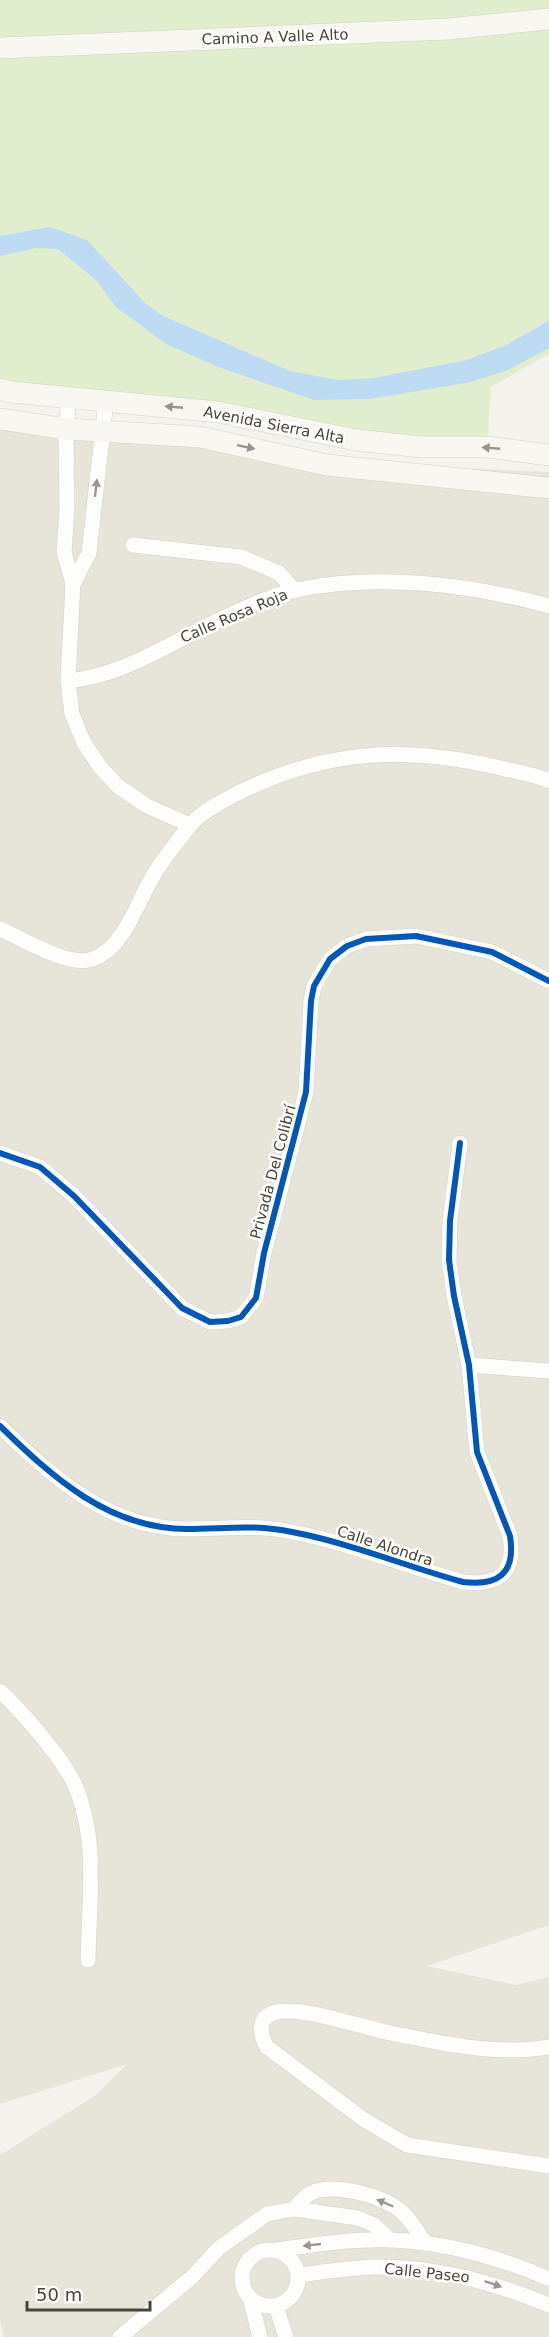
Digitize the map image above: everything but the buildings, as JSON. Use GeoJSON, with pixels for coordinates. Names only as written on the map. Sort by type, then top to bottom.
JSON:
{"type":"FeatureCollection","features":[{"type":"Feature","properties":{"kind":"street","name":"Camino A Valle Alto"},"geometry":{"type":"LineString","coordinates":[[0,48],[448,29],[549,19]]}},
{"type":"Feature","properties":{"kind":"street","name":"Avenida Sierra Alta"},"geometry":{"type":"LineString","coordinates":[[0,389],[218,412],[315,434],[422,447],[487,447],[549,455]]}},
{"type":"Feature","properties":{"kind":"street"},"geometry":{"type":"LineString","coordinates":[[69,398],[66,429],[67,510],[64,552],[73,584],[68,681],[72,714],[84,743],[100,767],[119,787],[147,806],[190,825]]}},
{"type":"Feature","properties":{"kind":"street"},"geometry":{"type":"LineString","coordinates":[[73,584],[89,554],[106,401]]}},
{"type":"Feature","properties":{"kind":"street","name":"Avenida Sierra Alta"},"geometry":{"type":"LineString","coordinates":[[0,419],[66,429],[200,438],[327,465],[549,488]]}},
{"type":"Feature","properties":{"kind":"street"},"geometry":{"type":"LineString","coordinates":[[420,473],[422,447]]}},
{"type":"Feature","properties":{"kind":"street"},"geometry":{"type":"LineString","coordinates":[[67,510],[93,512]]}},
{"type":"Feature","properties":{"kind":"street"},"geometry":{"type":"LineString","coordinates":[[133,545],[241,557],[279,573],[295,591]]}},
{"type":"Feature","properties":{"kind":"street","name":"Calle Rosa Roja"},"geometry":{"type":"LineString","coordinates":[[68,681],[95,678],[121,670],[226,617],[295,591],[394,582],[489,591],[549,606]]}},
{"type":"Feature","properties":{"kind":"street"},"geometry":{"type":"LineString","coordinates":[[0,929],[72,960],[92,959],[99,956],[117,940],[153,875],[190,825],[219,803],[272,777],[322,761],[383,753],[467,760],[549,781]]}},
{"type":"Feature","properties":{"kind":"street","name":"Privada Del Colibrí"},"geometry":{"type":"LineString","coordinates":[[0,1153],[40,1167],[89,1212],[182,1308],[210,1322],[228,1321],[241,1317],[256,1298],[264,1253],[306,1092],[314,986],[330,959],[347,946],[366,939],[416,936],[492,952],[549,981]]}},
{"type":"Feature","properties":{"kind":"street","name":"Calle Alondra"},"geometry":{"type":"LineString","coordinates":[[0,1426],[43,1467],[82,1497],[119,1516],[151,1525],[186,1529],[240,1525],[289,1531],[327,1540],[452,1579],[480,1584],[495,1581],[505,1573],[512,1549],[510,1536],[477,1452],[469,1365],[454,1296],[449,1260],[450,1221],[460,1143]]}},
{"type":"Feature","properties":{"kind":"street"},"geometry":{"type":"LineString","coordinates":[[469,1365],[549,1371]]}},
{"type":"Feature","properties":{"kind":"street"},"geometry":{"type":"LineString","coordinates":[[0,1691],[44,1741],[72,1781],[82,1808],[89,1845],[88,1960]]}},
{"type":"Feature","properties":{"kind":"street"},"geometry":{"type":"LineString","coordinates":[[549,2047],[497,2050],[390,2033],[303,2013],[283,2011],[268,2015],[261,2025],[262,2040],[267,2047],[363,2119],[407,2145],[549,2166]]}},
{"type":"Feature","properties":{"kind":"street"},"geometry":{"type":"LineString","coordinates":[[294,2209],[310,2193],[326,2190],[355,2192],[392,2205],[408,2218],[425,2243]]}},
{"type":"Feature","properties":{"kind":"street"},"geometry":{"type":"LineString","coordinates":[[120,2337],[192,2277],[219,2248],[267,2214],[294,2209],[358,2218],[374,2225],[390,2240]]}},
{"type":"Feature","properties":{"kind":"street","name":"Calle Paseo"},"geometry":{"type":"LineString","coordinates":[[276,2250],[390,2240],[425,2243],[502,2263],[549,2279]]}},
{"type":"Feature","properties":{"kind":"street"},"geometry":{"type":"LineString","coordinates":[[250,2298],[262,2305],[276,2306],[293,2295],[299,2275],[292,2259],[276,2250],[258,2252],[245,2264],[242,2282],[250,2298],[260,2337]]}},
{"type":"Feature","properties":{"kind":"street","name":"Calle Paseo"},"geometry":{"type":"LineString","coordinates":[[299,2275],[373,2267],[430,2270],[476,2278],[549,2305]]}},
{"type":"Feature","properties":{"kind":"street"},"geometry":{"type":"LineString","coordinates":[[276,2306],[286,2337]]}},
{"type":"Feature","properties":{"kind":"shaded area"},"geometry":{"type":"Polygon","coordinates":[[[0,419],[342,463],[549,472],[549,1925],[427,1966],[516,1985],[549,1977],[549,2337],[4,2337],[0,2321],[0,2155],[96,2095],[127,2064],[0,2104],[0,419]]]}},
{"type":"Feature","properties":{"kind":"green space"},"geometry":{"type":"Polygon","coordinates":[[[0,0],[549,0],[549,354],[491,387],[487,447],[0,389],[0,0]]]}},
{"type":"Feature","properties":{"kind":"water"},"geometry":{"type":"Polygon","coordinates":[[[50,227],[87,240],[146,304],[163,316],[290,371],[338,380],[374,378],[467,360],[504,346],[549,321],[549,348],[508,370],[471,382],[370,399],[314,400],[218,367],[166,344],[116,307],[96,280],[58,249],[36,248],[0,256],[0,236],[50,227]]]}},
{"type":"Feature","properties":{"kind":"cycle path"},"geometry":{"type":"LineString","coordinates":[[0,1153],[40,1167],[74,1196],[182,1308],[210,1322],[228,1321],[241,1317],[256,1298],[264,1253],[306,1092],[311,1001],[314,986],[330,959],[347,946],[366,939],[416,936],[492,952],[549,981]]}},
{"type":"Feature","properties":{"kind":"cycle path"},"geometry":{"type":"LineString","coordinates":[[0,1426],[61,1481],[107,1510],[132,1520],[159,1527],[187,1529],[278,1530],[335,1542],[463,1582],[486,1582],[502,1575],[510,1560],[510,1536],[477,1452],[469,1365],[454,1296],[449,1260],[450,1221],[460,1143]]}}]}
